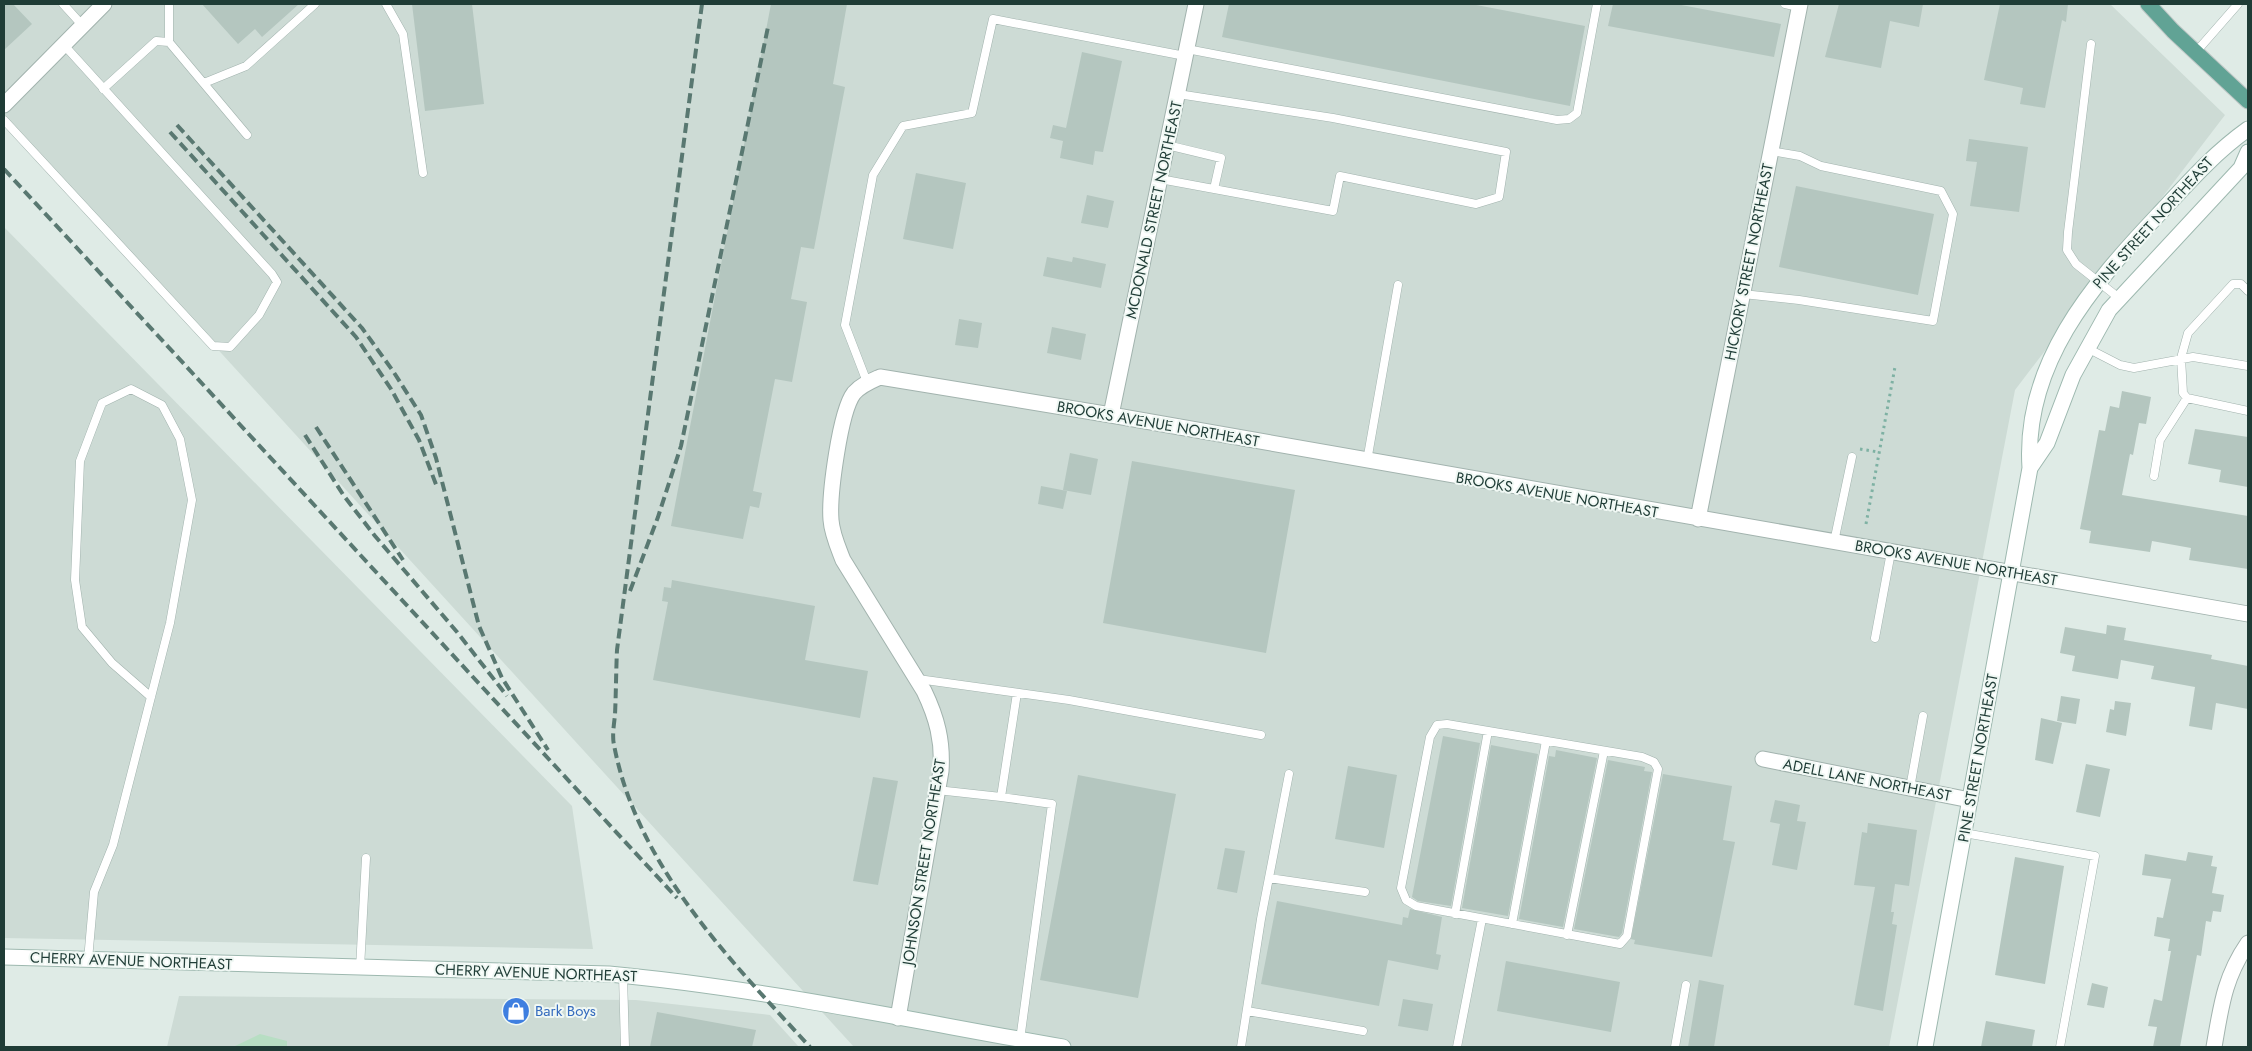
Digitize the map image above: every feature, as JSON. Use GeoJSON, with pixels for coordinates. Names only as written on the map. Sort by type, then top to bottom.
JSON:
{"type":"FeatureCollection","features":[{"type":"Feature","properties":{"kind":"main road"},"geometry":{"type":"LineString","coordinates":[[2148,4],[2248,101]]}},
{"type":"Feature","properties":{"kind":"street"},"geometry":{"type":"LineString","coordinates":[[4,106],[104,4]]}},
{"type":"Feature","properties":{"kind":"street","name":"MCDONALD STREET NORTHEAST"},"geometry":{"type":"LineString","coordinates":[[1111,416],[1196,4]]}},
{"type":"Feature","properties":{"kind":"street","name":"HICKORY STREET NORTHEAST"},"geometry":{"type":"LineString","coordinates":[[1698,519],[1771,151],[1795,5]]}},
{"type":"Feature","properties":{"kind":"street","name":"PINE STREET NORTHEAST"},"geometry":{"type":"LineString","coordinates":[[1925,1047],[2012,573],[2030,468],[2028,440],[2038,393],[2046,371],[2070,322],[2098,282],[2220,150],[2248,129]]}},
{"type":"Feature","properties":{"kind":"street","name":"PINE STREET NORTHEAST"},"geometry":{"type":"LineString","coordinates":[[2030,468],[2047,443],[2073,374],[2109,310],[2241,168],[2248,152]]}},
{"type":"Feature","properties":{"kind":"street","name":"BROOKS AVENUE NORTHEAST"},"geometry":{"type":"LineString","coordinates":[[866,382],[880,377],[895,379],[2248,614]]}},
{"type":"Feature","properties":{"kind":"street","name":"JOHNSON STREET NORTHEAST"},"geometry":{"type":"LineString","coordinates":[[866,382],[854,393],[844,417],[831,492],[831,521],[835,540],[844,560],[935,714],[941,735],[942,751],[938,790],[898,1018]]}},
{"type":"Feature","properties":{"kind":"street","name":"ADELL LANE NORTHEAST"},"geometry":{"type":"LineString","coordinates":[[1763,759],[1970,800]]}},
{"type":"Feature","properties":{"kind":"street"},"geometry":{"type":"LineString","coordinates":[[2214,1047],[2224,992],[2231,971],[2248,944]]}},
{"type":"Feature","properties":{"kind":"street","name":"CHERRY AVENUE NORTHEAST"},"geometry":{"type":"LineString","coordinates":[[4,956],[623,975],[898,1018],[1063,1047]]}},
{"type":"Feature","properties":{"kind":"lane"},"geometry":{"type":"LineString","coordinates":[[63,4],[83,26]]}},
{"type":"Feature","properties":{"kind":"lane"},"geometry":{"type":"LineString","coordinates":[[169,4],[169,42],[247,135]]}},
{"type":"Feature","properties":{"kind":"lane"},"geometry":{"type":"LineString","coordinates":[[204,83],[246,66],[315,4]]}},
{"type":"Feature","properties":{"kind":"lane"},"geometry":{"type":"LineString","coordinates":[[386,4],[403,34],[423,174]]}},
{"type":"Feature","properties":{"kind":"lane"},"geometry":{"type":"LineString","coordinates":[[866,382],[845,325],[873,175],[903,126],[972,112],[992,19],[1563,120],[1577,113],[1596,4]]}},
{"type":"Feature","properties":{"kind":"lane"},"geometry":{"type":"LineString","coordinates":[[2196,52],[2238,4]]}},
{"type":"Feature","properties":{"kind":"lane"},"geometry":{"type":"LineString","coordinates":[[103,89],[156,41],[169,42]]}},
{"type":"Feature","properties":{"kind":"lane"},"geometry":{"type":"LineString","coordinates":[[2091,44],[2067,250],[2076,264],[2119,298]]}},
{"type":"Feature","properties":{"kind":"lane"},"geometry":{"type":"LineString","coordinates":[[4,120],[213,346],[230,347],[259,315],[277,282],[272,274],[64,45]]}},
{"type":"Feature","properties":{"kind":"lane"},"geometry":{"type":"LineString","coordinates":[[1160,179],[1333,211],[1340,176],[1476,204],[1499,197],[1506,152],[1326,117],[1178,94]]}},
{"type":"Feature","properties":{"kind":"lane"},"geometry":{"type":"LineString","coordinates":[[1167,145],[1221,158],[1214,189]]}},
{"type":"Feature","properties":{"kind":"lane"},"geometry":{"type":"LineString","coordinates":[[1742,294],[1799,300],[1933,322],[1953,214],[1941,191],[1821,166],[1800,156],[1771,151]]}},
{"type":"Feature","properties":{"kind":"lane"},"geometry":{"type":"LineString","coordinates":[[2248,291],[2241,284],[2233,284],[2188,333],[2181,358],[2183,393],[2187,398],[2248,411]]}},
{"type":"Feature","properties":{"kind":"lane"},"geometry":{"type":"LineString","coordinates":[[1367,461],[1398,285]]}},
{"type":"Feature","properties":{"kind":"lane"},"geometry":{"type":"LineString","coordinates":[[2086,348],[2120,365],[2134,368],[2150,367],[2181,358],[2193,357],[2248,366]]}},
{"type":"Feature","properties":{"kind":"lane"},"geometry":{"type":"LineString","coordinates":[[88,960],[94,892],[114,845],[170,624],[192,500],[180,439],[162,405],[131,389],[102,403],[80,461],[75,580],[82,627],[112,663],[151,697]]}},
{"type":"Feature","properties":{"kind":"lane"},"geometry":{"type":"LineString","coordinates":[[2154,476],[2160,440],[2187,398]]}},
{"type":"Feature","properties":{"kind":"lane"},"geometry":{"type":"LineString","coordinates":[[1834,542],[1852,457]]}},
{"type":"Feature","properties":{"kind":"lane"},"geometry":{"type":"LineString","coordinates":[[1875,638],[1891,552]]}},
{"type":"Feature","properties":{"kind":"lane"},"geometry":{"type":"LineString","coordinates":[[916,679],[1017,693],[1262,735]]}},
{"type":"Feature","properties":{"kind":"lane"},"geometry":{"type":"LineString","coordinates":[[1001,797],[1017,693]]}},
{"type":"Feature","properties":{"kind":"lane"},"geometry":{"type":"LineString","coordinates":[[1910,788],[1923,716]]}},
{"type":"Feature","properties":{"kind":"lane"},"geometry":{"type":"LineString","coordinates":[[1448,724],[1488,731],[1642,758],[1654,762],[1658,769],[1627,936],[1620,944],[1416,906],[1406,900],[1401,888],[1430,737],[1437,725],[1448,724]]}},
{"type":"Feature","properties":{"kind":"lane"},"geometry":{"type":"LineString","coordinates":[[1455,914],[1488,731]]}},
{"type":"Feature","properties":{"kind":"lane"},"geometry":{"type":"LineString","coordinates":[[1512,924],[1546,741]]}},
{"type":"Feature","properties":{"kind":"lane"},"geometry":{"type":"LineString","coordinates":[[1567,935],[1604,751]]}},
{"type":"Feature","properties":{"kind":"lane"},"geometry":{"type":"LineString","coordinates":[[1241,1047],[1269,878],[1290,774]]}},
{"type":"Feature","properties":{"kind":"lane"},"geometry":{"type":"LineString","coordinates":[[938,790],[1052,804],[1020,1040]]}},
{"type":"Feature","properties":{"kind":"lane"},"geometry":{"type":"LineString","coordinates":[[1964,833],[2095,856],[2060,1047]]}},
{"type":"Feature","properties":{"kind":"lane"},"geometry":{"type":"LineString","coordinates":[[360,968],[366,858]]}},
{"type":"Feature","properties":{"kind":"lane"},"geometry":{"type":"LineString","coordinates":[[1269,878],[1365,892]]}},
{"type":"Feature","properties":{"kind":"lane"},"geometry":{"type":"LineString","coordinates":[[1457,1047],[1482,919]]}},
{"type":"Feature","properties":{"kind":"lane"},"geometry":{"type":"LineString","coordinates":[[623,975],[625,1047]]}},
{"type":"Feature","properties":{"kind":"lane"},"geometry":{"type":"LineString","coordinates":[[1675,1047],[1686,984]]}},
{"type":"Feature","properties":{"kind":"lane"},"geometry":{"type":"LineString","coordinates":[[1247,1011],[1363,1031]]}},
{"type":"Feature","properties":{"kind":"path"},"geometry":{"type":"LineString","coordinates":[[1866,524],[1895,366]]}},
{"type":"Feature","properties":{"kind":"shaded area"},"geometry":{"type":"Polygon","coordinates":[[[4,4],[2110,4],[2225,115],[2015,390],[1889,1047],[854,1047],[4,115],[4,4]]]}},
{"type":"Feature","properties":{"kind":"shaded area"},"geometry":{"type":"Polygon","coordinates":[[[4,227],[572,806],[593,949],[4,938],[4,227]]]}},
{"type":"Feature","properties":{"kind":"shaded area"},"geometry":{"type":"Polygon","coordinates":[[[179,996],[636,1000],[770,1015],[799,1047],[167,1047],[179,996]]]}},
{"type":"Feature","properties":{"kind":"green space"},"geometry":{"type":"Polygon","coordinates":[[[260,1034],[287,1041],[287,1047],[233,1047],[260,1034]]]}},
{"type":"Feature","properties":{"kind":"building"},"geometry":{"type":"Polygon","coordinates":[[[4,4],[13,4],[32,24],[4,50],[4,4]]]}},
{"type":"Feature","properties":{"kind":"building"},"geometry":{"type":"Polygon","coordinates":[[[202,4],[299,4],[262,37],[255,29],[238,44],[202,4]]]}},
{"type":"Feature","properties":{"kind":"building"},"geometry":{"type":"Polygon","coordinates":[[[412,4],[472,4],[484,104],[425,111],[412,4]]]}},
{"type":"Feature","properties":{"kind":"building"},"geometry":{"type":"Polygon","coordinates":[[[771,4],[847,4],[833,84],[845,87],[814,249],[801,247],[791,299],[807,302],[792,382],[775,379],[753,491],[762,493],[759,508],[750,506],[743,539],[671,526],[771,4]]]}},
{"type":"Feature","properties":{"kind":"building"},"geometry":{"type":"Polygon","coordinates":[[[1229,4],[1471,4],[1585,26],[1570,106],[1222,37],[1229,4]]]}},
{"type":"Feature","properties":{"kind":"building"},"geometry":{"type":"Polygon","coordinates":[[[1613,4],[1676,4],[1781,24],[1774,57],[1608,26],[1613,4]]]}},
{"type":"Feature","properties":{"kind":"building"},"geometry":{"type":"Polygon","coordinates":[[[1839,4],[1923,4],[1919,27],[1890,21],[1881,68],[1825,57],[1839,4]]]}},
{"type":"Feature","properties":{"kind":"building"},"geometry":{"type":"Polygon","coordinates":[[[2000,4],[2068,4],[2066,22],[2062,20],[2045,108],[2020,104],[2023,88],[1984,80],[2000,4]]]}},
{"type":"Feature","properties":{"kind":"building"},"geometry":{"type":"Polygon","coordinates":[[[1082,52],[1122,61],[1103,152],[1095,151],[1093,165],[1060,158],[1063,141],[1050,138],[1053,125],[1066,128],[1082,52]]]}},
{"type":"Feature","properties":{"kind":"building"},"geometry":{"type":"Polygon","coordinates":[[[1969,139],[2028,147],[2019,212],[1970,206],[1977,162],[1966,161],[1969,139]]]}},
{"type":"Feature","properties":{"kind":"building"},"geometry":{"type":"Polygon","coordinates":[[[916,173],[966,183],[953,249],[903,239],[916,173]]]}},
{"type":"Feature","properties":{"kind":"building"},"geometry":{"type":"Polygon","coordinates":[[[1796,186],[1934,214],[1918,295],[1779,267],[1796,186]]]}},
{"type":"Feature","properties":{"kind":"building"},"geometry":{"type":"Polygon","coordinates":[[[1087,195],[1114,201],[1108,228],[1081,223],[1087,195]]]}},
{"type":"Feature","properties":{"kind":"building"},"geometry":{"type":"Polygon","coordinates":[[[1047,257],[1072,262],[1073,257],[1106,264],[1101,288],[1043,276],[1047,257]]]}},
{"type":"Feature","properties":{"kind":"building"},"geometry":{"type":"Polygon","coordinates":[[[959,319],[982,323],[978,348],[955,345],[959,319]]]}},
{"type":"Feature","properties":{"kind":"building"},"geometry":{"type":"Polygon","coordinates":[[[1052,327],[1086,334],[1081,360],[1047,353],[1052,327]]]}},
{"type":"Feature","properties":{"kind":"building"},"geometry":{"type":"Polygon","coordinates":[[[2122,391],[2151,397],[2146,424],[2139,423],[2133,455],[2130,454],[2122,495],[2248,516],[2248,569],[2189,560],[2191,548],[2152,541],[2150,552],[2089,543],[2091,531],[2080,529],[2099,430],[2105,431],[2110,406],[2119,408],[2122,391]]]}},
{"type":"Feature","properties":{"kind":"building"},"geometry":{"type":"Polygon","coordinates":[[[2195,429],[2248,437],[2248,487],[2219,482],[2221,470],[2188,464],[2195,429]]]}},
{"type":"Feature","properties":{"kind":"building"},"geometry":{"type":"Polygon","coordinates":[[[1070,453],[1098,459],[1091,495],[1063,490],[1070,453]]]}},
{"type":"Feature","properties":{"kind":"building"},"geometry":{"type":"Polygon","coordinates":[[[1132,461],[1295,490],[1266,653],[1103,623],[1132,461]]]}},
{"type":"Feature","properties":{"kind":"building"},"geometry":{"type":"Polygon","coordinates":[[[1041,486],[1067,491],[1063,509],[1038,504],[1041,486]]]}},
{"type":"Feature","properties":{"kind":"building"},"geometry":{"type":"Polygon","coordinates":[[[672,580],[815,606],[805,660],[868,671],[860,718],[653,680],[668,602],[662,601],[664,587],[671,588],[672,580]]]}},
{"type":"Feature","properties":{"kind":"building"},"geometry":{"type":"Polygon","coordinates":[[[2107,625],[2126,628],[2124,640],[2212,655],[2211,659],[2248,666],[2248,709],[2216,703],[2212,730],[2189,726],[2195,687],[2151,679],[2154,666],[2121,660],[2118,679],[2072,671],[2075,656],[2060,653],[2065,627],[2106,634],[2107,625]]]}},
{"type":"Feature","properties":{"kind":"building"},"geometry":{"type":"Polygon","coordinates":[[[2061,696],[2080,699],[2076,724],[2057,721],[2061,696]]]}},
{"type":"Feature","properties":{"kind":"building"},"geometry":{"type":"Polygon","coordinates":[[[2115,701],[2131,703],[2126,736],[2106,732],[2110,709],[2114,710],[2115,701]]]}},
{"type":"Feature","properties":{"kind":"building"},"geometry":{"type":"Polygon","coordinates":[[[2041,718],[2062,723],[2053,764],[2035,760],[2041,718]]]}},
{"type":"Feature","properties":{"kind":"building"},"geometry":{"type":"Polygon","coordinates":[[[1443,736],[1480,743],[1451,906],[1418,901],[1412,897],[1443,736]]]}},
{"type":"Feature","properties":{"kind":"building"},"geometry":{"type":"Polygon","coordinates":[[[1491,745],[1538,754],[1508,916],[1462,908],[1491,745]]]}},
{"type":"Feature","properties":{"kind":"building"},"geometry":{"type":"Polygon","coordinates":[[[1556,750],[1597,758],[1563,927],[1519,919],[1549,756],[1555,757],[1556,750]]]}},
{"type":"Feature","properties":{"kind":"building"},"geometry":{"type":"Polygon","coordinates":[[[1608,760],[1645,767],[1644,771],[1652,772],[1622,933],[1619,937],[1574,929],[1608,760]]]}},
{"type":"Feature","properties":{"kind":"building"},"geometry":{"type":"Polygon","coordinates":[[[2086,764],[2110,769],[2100,817],[2076,812],[2086,764]]]}},
{"type":"Feature","properties":{"kind":"building"},"geometry":{"type":"Polygon","coordinates":[[[1348,766],[1397,775],[1384,848],[1335,839],[1348,766]]]}},
{"type":"Feature","properties":{"kind":"building"},"geometry":{"type":"Polygon","coordinates":[[[1663,774],[1732,786],[1723,840],[1735,842],[1712,957],[1634,944],[1635,940],[1631,939],[1663,774]]]}},
{"type":"Feature","properties":{"kind":"building"},"geometry":{"type":"Polygon","coordinates":[[[1078,775],[1176,794],[1138,998],[1040,980],[1078,775]]]}},
{"type":"Feature","properties":{"kind":"building"},"geometry":{"type":"Polygon","coordinates":[[[873,777],[898,781],[878,885],[853,881],[873,777]]]}},
{"type":"Feature","properties":{"kind":"building"},"geometry":{"type":"Polygon","coordinates":[[[1775,800],[1800,805],[1797,821],[1806,822],[1797,870],[1772,865],[1780,824],[1770,822],[1775,800]]]}},
{"type":"Feature","properties":{"kind":"building"},"geometry":{"type":"Polygon","coordinates":[[[1868,823],[1917,830],[1909,886],[1895,884],[1891,912],[1894,912],[1892,924],[1897,925],[1883,1011],[1854,1005],[1875,887],[1854,885],[1862,832],[1867,833],[1868,823]]]}},
{"type":"Feature","properties":{"kind":"building"},"geometry":{"type":"Polygon","coordinates":[[[1225,848],[1245,851],[1237,893],[1217,889],[1225,848]]]}},
{"type":"Feature","properties":{"kind":"building"},"geometry":{"type":"Polygon","coordinates":[[[2188,852],[2213,856],[2211,866],[2217,867],[2212,893],[2224,895],[2221,912],[2213,911],[2211,922],[2206,921],[2201,956],[2197,955],[2180,1047],[2153,1047],[2157,1027],[2148,1026],[2154,999],[2162,1001],[2171,951],[2168,951],[2170,939],[2154,936],[2157,917],[2163,918],[2171,879],[2142,875],[2145,854],[2186,861],[2188,852]]]}},
{"type":"Feature","properties":{"kind":"building"},"geometry":{"type":"Polygon","coordinates":[[[2015,857],[2064,866],[2045,984],[1995,975],[2015,857]]]}},
{"type":"Feature","properties":{"kind":"building"},"geometry":{"type":"Polygon","coordinates":[[[1277,901],[1402,925],[1403,917],[1408,918],[1410,909],[1442,917],[1436,954],[1441,955],[1438,970],[1388,960],[1379,1006],[1261,984],[1277,901]]]}},
{"type":"Feature","properties":{"kind":"building"},"geometry":{"type":"Polygon","coordinates":[[[1506,961],[1620,982],[1611,1032],[1497,1011],[1506,961]]]}},
{"type":"Feature","properties":{"kind":"building"},"geometry":{"type":"Polygon","coordinates":[[[1699,980],[1724,985],[1714,1047],[1688,1047],[1699,980]]]}},
{"type":"Feature","properties":{"kind":"building"},"geometry":{"type":"Polygon","coordinates":[[[2092,983],[2108,987],[2104,1008],[2087,1005],[2092,983]]]}},
{"type":"Feature","properties":{"kind":"building"},"geometry":{"type":"Polygon","coordinates":[[[1403,999],[1433,1004],[1428,1031],[1398,1026],[1403,999]]]}},
{"type":"Feature","properties":{"kind":"building"},"geometry":{"type":"Polygon","coordinates":[[[657,1012],[756,1030],[752,1047],[650,1047],[657,1012]]]}},
{"type":"Feature","properties":{"kind":"building"},"geometry":{"type":"Polygon","coordinates":[[[1986,1021],[2035,1030],[2032,1047],[1981,1047],[1986,1021]]]}},
{"type":"Feature","properties":{"kind":"railway"},"geometry":{"type":"LineString","coordinates":[[702,4],[617,650],[613,741],[626,789],[643,831],[665,871],[719,945],[810,1047]]}},
{"type":"Feature","properties":{"kind":"railway"},"geometry":{"type":"LineString","coordinates":[[630,591],[658,517],[681,446],[768,27]]}},
{"type":"Feature","properties":{"kind":"railway"},"geometry":{"type":"LineString","coordinates":[[177,125],[362,328],[393,371],[421,415],[436,458],[479,626],[502,678],[548,750]]}},
{"type":"Feature","properties":{"kind":"railway"},"geometry":{"type":"LineString","coordinates":[[170,132],[356,337],[391,389],[419,440],[437,487]]}},
{"type":"Feature","properties":{"kind":"railway"},"geometry":{"type":"LineString","coordinates":[[4,169],[677,898]]}},
{"type":"Feature","properties":{"kind":"railway"},"geometry":{"type":"LineString","coordinates":[[316,427],[403,560]]}},
{"type":"Feature","properties":{"kind":"railway"},"geometry":{"type":"LineString","coordinates":[[305,435],[344,496],[375,536],[457,632],[507,696]]}},
{"type":"Feature","properties":{"kind":"place","name":"Bark Boys"},"geometry":{"type":"Point","coordinates":[516,1011]}}]}
